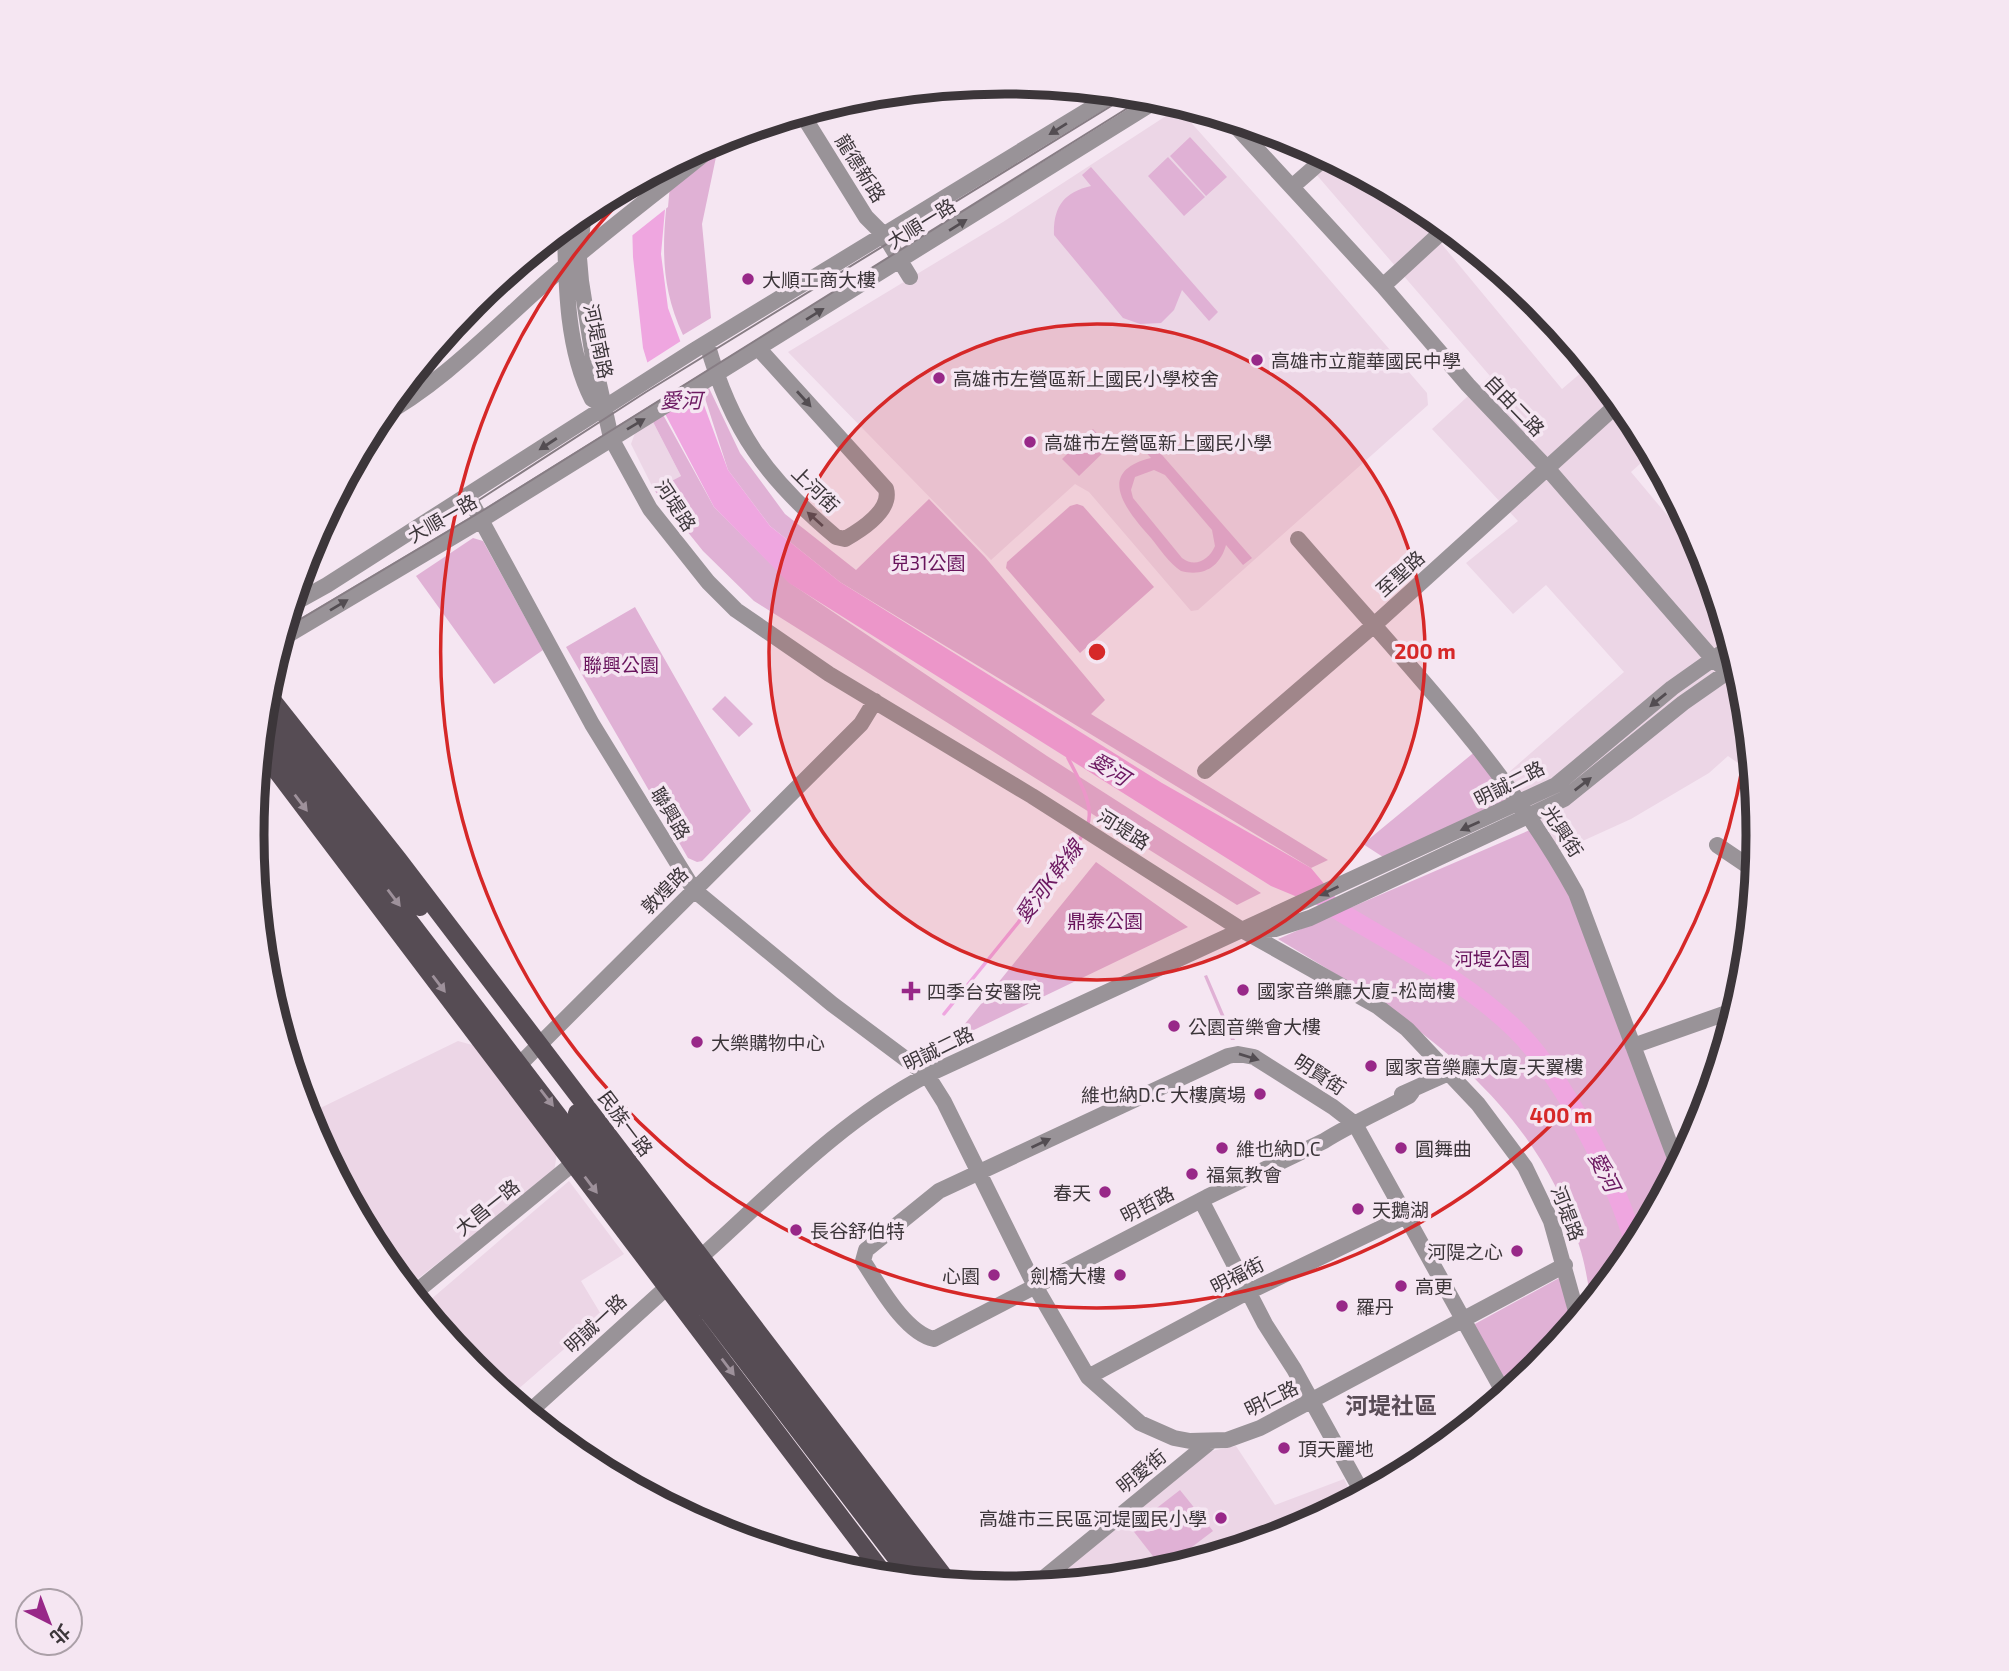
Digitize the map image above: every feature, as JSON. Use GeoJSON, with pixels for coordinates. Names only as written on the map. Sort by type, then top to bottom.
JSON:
{"type":"FeatureCollection","features":[{"type":"Feature","properties":{"kind":"main road","name":"民族一路"},"geometry":{"type":"LineString","coordinates":[[276,706],[525,1060],[581,1157],[685,1271],[941,1573]]}},
{"type":"Feature","properties":{"kind":"main road","name":"民族一路"},"geometry":{"type":"LineString","coordinates":[[273,721],[685,1271],[766,1417],[877,1565]]}},
{"type":"Feature","properties":{"kind":"main road","name":"民族一路"},"geometry":{"type":"LineString","coordinates":[[268,755],[525,1060]]}},
{"type":"Feature","properties":{"kind":"main road","name":"民族一路"},"geometry":{"type":"LineString","coordinates":[[794,1399],[906,1570]]}},
{"type":"Feature","properties":{"kind":"main road","name":"民族一路"},"geometry":{"type":"LineString","coordinates":[[794,1399],[924,1572]]}},
{"type":"Feature","properties":{"kind":"main road"},"geometry":{"type":"LineString","coordinates":[[766,1417],[794,1399]]}},
{"type":"Feature","properties":{"kind":"street","name":"大順一路"},"geometry":{"type":"LineString","coordinates":[[302,599],[700,347],[1103,101]]}},
{"type":"Feature","properties":{"kind":"street","name":"大順一路"},"geometry":{"type":"LineString","coordinates":[[293,632],[481,520],[1144,108]]}},
{"type":"Feature","properties":{"kind":"street","name":"龍德新路"},"geometry":{"type":"LineString","coordinates":[[807,122],[866,217],[885,236],[910,277]]}},
{"type":"Feature","properties":{"kind":"street","name":"自由二路"},"geometry":{"type":"LineString","coordinates":[[1243,134],[1383,286],[1468,385],[1547,468],[1713,659],[1725,666]]}},
{"type":"Feature","properties":{"kind":"street"},"geometry":{"type":"LineString","coordinates":[[404,402],[449,368],[572,262],[694,163]]}},
{"type":"Feature","properties":{"kind":"street"},"geometry":{"type":"LineString","coordinates":[[1293,187],[1318,165]]}},
{"type":"Feature","properties":{"kind":"street","name":"河堤南路"},"geometry":{"type":"LineString","coordinates":[[580,229],[572,262],[582,372],[592,399],[605,407]]}},
{"type":"Feature","properties":{"kind":"street"},"geometry":{"type":"LineString","coordinates":[[1383,286],[1438,235]]}},
{"type":"Feature","properties":{"kind":"street","name":"河堤南路"},"geometry":{"type":"LineString","coordinates":[[567,238],[582,346],[593,357],[605,407]]}},
{"type":"Feature","properties":{"kind":"street","name":"上河街"},"geometry":{"type":"LineString","coordinates":[[700,347],[710,379],[747,442],[791,497],[836,537],[845,539],[856,533],[884,507],[888,499],[886,489],[758,348]]}},
{"type":"Feature","properties":{"kind":"street","name":"河堤路"},"geometry":{"type":"LineString","coordinates":[[605,407],[611,438],[650,509],[678,548],[736,610],[829,674],[1070,820],[1242,930],[1377,1006],[1407,1029],[1451,1072],[1525,1167],[1551,1221],[1575,1307]]}},
{"type":"Feature","properties":{"kind":"street","name":"至聖路"},"geometry":{"type":"LineString","coordinates":[[1205,771],[1373,626],[1611,410]]}},
{"type":"Feature","properties":{"kind":"street","name":"聯興路"},"geometry":{"type":"LineString","coordinates":[[468,496],[592,724],[694,890],[838,1009],[927,1075]]}},
{"type":"Feature","properties":{"kind":"street","name":"光興街"},"geometry":{"type":"LineString","coordinates":[[1298,539],[1434,695],[1524,810],[1576,893],[1673,1154]]}},
{"type":"Feature","properties":{"kind":"street","name":"明誠二路"},"geometry":{"type":"LineString","coordinates":[[1242,930],[1275,929],[1320,914],[1524,810],[1672,688],[1722,653]]}},
{"type":"Feature","properties":{"kind":"street","name":"明誠二路"},"geometry":{"type":"LineString","coordinates":[[685,1271],[802,1161],[849,1123],[927,1075],[1356,877],[1524,810],[1564,799],[1683,703],[1727,673]]}},
{"type":"Feature","properties":{"kind":"street","name":"敦煌路"},"geometry":{"type":"LineString","coordinates":[[525,1060],[861,724],[875,701]]}},
{"type":"Feature","properties":{"kind":"street"},"geometry":{"type":"LineString","coordinates":[[1717,845],[1745,864]]}},
{"type":"Feature","properties":{"kind":"street"},"geometry":{"type":"LineString","coordinates":[[1633,1046],[1723,1014]]}},
{"type":"Feature","properties":{"kind":"street","name":"明賢街"},"geometry":{"type":"LineString","coordinates":[[979,1172],[1237,1054],[1255,1057],[1353,1123],[1500,1386]]}},
{"type":"Feature","properties":{"kind":"street","name":"明哲路"},"geometry":{"type":"LineString","coordinates":[[1035,1286],[1451,1072]]}},
{"type":"Feature","properties":{"kind":"street","name":"明仁路"},"geometry":{"type":"LineString","coordinates":[[927,1075],[1035,1286],[1088,1377],[1140,1423],[1174,1438],[1210,1442],[1243,1435],[1313,1401],[1565,1265]]}},
{"type":"Feature","properties":{"kind":"street","name":"大昌一路"},"geometry":{"type":"LineString","coordinates":[[419,1290],[581,1157]]}},
{"type":"Feature","properties":{"kind":"street"},"geometry":{"type":"LineString","coordinates":[[979,1172],[939,1191],[866,1250],[863,1261],[888,1299],[915,1330],[924,1337],[934,1339],[1035,1286]]}},
{"type":"Feature","properties":{"kind":"street"},"geometry":{"type":"LineString","coordinates":[[1201,1200],[1232,1257],[1238,1261],[1251,1291],[1271,1322],[1270,1329],[1359,1486]]}},
{"type":"Feature","properties":{"kind":"street","name":"明福街"},"geometry":{"type":"LineString","coordinates":[[1088,1377],[1251,1291],[1406,1216]]}},
{"type":"Feature","properties":{"kind":"street","name":"明誠一路"},"geometry":{"type":"LineString","coordinates":[[534,1408],[685,1271]]}},
{"type":"Feature","properties":{"kind":"street","name":"明愛街"},"geometry":{"type":"LineString","coordinates":[[1047,1575],[1210,1442]]}},
{"type":"Feature","properties":{"kind":"shaded area"},"geometry":{"type":"Polygon","coordinates":[[[1169,114],[1187,118],[1427,393],[1428,405],[1198,610],[1191,611],[1089,492],[1075,484],[991,560],[788,352],[1003,222],[1169,114]]]}},
{"type":"Feature","properties":{"kind":"shaded area"},"geometry":{"type":"Polygon","coordinates":[[[1301,157],[1375,194],[1428,228],[1562,389],[1582,372],[1621,424],[1643,461],[1631,472],[1678,528],[1706,597],[1731,691],[1742,766],[1728,756],[1709,773],[1631,819],[1554,854],[1500,780],[1624,672],[1546,585],[1513,614],[1466,563],[1518,521],[1432,429],[1490,376],[1301,157]]]}},
{"type":"Feature","properties":{"kind":"shaded area"},"geometry":{"type":"Polygon","coordinates":[[[651,418],[681,476],[654,490],[631,444],[636,430],[651,418]]]}},
{"type":"Feature","properties":{"kind":"shaded area"},"geometry":{"type":"Polygon","coordinates":[[[458,1041],[476,1046],[557,1153],[554,1172],[413,1282],[363,1206],[317,1110],[458,1041]]]}},
{"type":"Feature","properties":{"kind":"shaded area"},"geometry":{"type":"Polygon","coordinates":[[[569,1181],[624,1254],[581,1281],[602,1316],[515,1392],[447,1324],[429,1301],[569,1181]]]}},
{"type":"Feature","properties":{"kind":"shaded area","name":"高雄市三民區河堤國民小學"},"geometry":{"type":"Polygon","coordinates":[[[1236,1446],[1275,1505],[1344,1479],[1350,1491],[1288,1520],[1196,1551],[1149,1562],[1058,1575],[1206,1452],[1236,1446]]]}},
{"type":"Feature","properties":{"kind":"green space"},"geometry":{"type":"Polygon","coordinates":[[[1190,137],[1227,177],[1206,196],[1170,156],[1190,137]]]}},
{"type":"Feature","properties":{"kind":"green space"},"geometry":{"type":"Polygon","coordinates":[[[717,153],[702,224],[711,318],[683,335],[674,314],[665,274],[670,175],[717,153]]]}},
{"type":"Feature","properties":{"kind":"green space"},"geometry":{"type":"Polygon","coordinates":[[[1168,157],[1205,197],[1184,216],[1148,176],[1168,157]]]}},
{"type":"Feature","properties":{"kind":"green space"},"geometry":{"type":"Polygon","coordinates":[[[1091,167],[1218,312],[1209,321],[1182,290],[1174,310],[1161,323],[1140,324],[1123,318],[1054,235],[1056,216],[1062,202],[1074,192],[1091,186],[1082,175],[1091,167]]]}},
{"type":"Feature","properties":{"kind":"green space","name":"兒31公園"},"geometry":{"type":"Polygon","coordinates":[[[709,388],[740,453],[785,514],[856,570],[929,499],[985,557],[1105,700],[1091,714],[1328,860],[1311,868],[840,582],[770,526],[728,470],[703,392],[709,388]]]}},
{"type":"Feature","properties":{"kind":"green space"},"geometry":{"type":"Polygon","coordinates":[[[661,411],[714,507],[790,583],[1047,756],[1261,893],[1237,905],[754,601],[703,551],[654,490],[681,476],[651,418],[661,411]]]}},
{"type":"Feature","properties":{"kind":"green space"},"geometry":{"type":"Polygon","coordinates":[[[1093,429],[1109,447],[1079,476],[1062,459],[1093,429]]]}},
{"type":"Feature","properties":{"kind":"green space"},"geometry":{"type":"Polygon","coordinates":[[[1142,432],[1252,558],[1243,565],[1226,545],[1220,559],[1210,568],[1189,573],[1181,571],[1165,556],[1133,516],[1121,494],[1119,483],[1123,473],[1133,464],[1151,458],[1134,439],[1142,432]],[[1154,470],[1135,477],[1131,490],[1133,498],[1182,558],[1192,562],[1201,561],[1215,546],[1212,530],[1165,475],[1154,470]]]}},
{"type":"Feature","properties":{"kind":"green space"},"geometry":{"type":"Polygon","coordinates":[[[1070,506],[1083,506],[1154,587],[1080,653],[1006,568],[1007,562],[1070,506]]]}},
{"type":"Feature","properties":{"kind":"green space"},"geometry":{"type":"Polygon","coordinates":[[[473,538],[483,541],[543,650],[494,684],[416,576],[473,538]]]}},
{"type":"Feature","properties":{"kind":"green space","name":"聯興公園"},"geometry":{"type":"Polygon","coordinates":[[[635,607],[751,811],[702,861],[688,858],[566,647],[635,607]]]}},
{"type":"Feature","properties":{"kind":"green space"},"geometry":{"type":"Polygon","coordinates":[[[725,696],[753,724],[739,737],[712,709],[725,696]]]}},
{"type":"Feature","properties":{"kind":"green space"},"geometry":{"type":"Polygon","coordinates":[[[1477,750],[1514,797],[1383,857],[1363,844],[1477,750]]]}},
{"type":"Feature","properties":{"kind":"green space","name":"河堤公園"},"geometry":{"type":"Polygon","coordinates":[[[1537,827],[1554,854],[1673,1154],[1621,1247],[1589,1291],[1581,1252],[1558,1192],[1530,1144],[1497,1102],[1459,1064],[1417,1029],[1278,939],[1537,827]]]}},
{"type":"Feature","properties":{"kind":"green space","name":"鼎泰公園"},"geometry":{"type":"Polygon","coordinates":[[[1096,862],[1188,927],[951,1041],[1096,862]]]}},
{"type":"Feature","properties":{"kind":"green space"},"geometry":{"type":"Polygon","coordinates":[[[1207,975],[1235,1040],[1231,1040],[1204,976],[1207,975]]]}},
{"type":"Feature","properties":{"kind":"green space"},"geometry":{"type":"Polygon","coordinates":[[[1561,1277],[1570,1314],[1504,1382],[1473,1325],[1561,1277]]]}},
{"type":"Feature","properties":{"kind":"green space"},"geometry":{"type":"Polygon","coordinates":[[[1180,1490],[1213,1531],[1183,1554],[1156,1560],[1131,1528],[1180,1490]]]}},
{"type":"Feature","properties":{"kind":"water","name":"愛河"},"geometry":{"type":"Polygon","coordinates":[[[668,176],[661,254],[668,308],[728,470],[770,526],[840,582],[1162,783],[1311,868],[1355,921],[1271,886],[789,583],[714,507],[660,404],[643,348],[633,257],[631,196],[668,176]]]}},
{"type":"Feature","properties":{"kind":"pier"},"geometry":{"type":"Polygon","coordinates":[[[671,174],[668,207],[629,238],[628,198],[671,174]]]}},
{"type":"Feature","properties":{"kind":"pier"},"geometry":{"type":"Polygon","coordinates":[[[684,339],[703,389],[656,403],[645,364],[684,339]]]}},
{"type":"Feature","properties":{"kind":"waterway","name":"愛河K幹線"},"geometry":{"type":"LineString","coordinates":[[1068,758],[1087,801],[1087,826]]}},
{"type":"Feature","properties":{"kind":"waterway","name":"愛河K幹線"},"geometry":{"type":"LineString","coordinates":[[944,1014],[1072,856],[1083,833]]}},
{"type":"Feature","properties":{"kind":"waterway","name":"愛河"},"geometry":{"type":"LineString","coordinates":[[1334,908],[1451,978],[1515,1029],[1551,1073],[1586,1130],[1615,1191],[1630,1232]]}},
{"type":"Feature","properties":{"kind":"tram line"},"geometry":{"type":"LineString","coordinates":[[465,509],[646,392],[1115,103]]}},
{"type":"Feature","properties":{"kind":"tram line"},"geometry":{"type":"LineString","coordinates":[[296,622],[487,508],[1131,106]]}},
{"type":"Feature","properties":{"kind":"place","name":"大順工商大樓"},"geometry":{"type":"Point","coordinates":[748,279]}},
{"type":"Feature","properties":{"kind":"place","name":"高雄市立龍華國民中學"},"geometry":{"type":"Point","coordinates":[1257,360]}},
{"type":"Feature","properties":{"kind":"place","name":"高雄市左營區新上國民小學校舍"},"geometry":{"type":"Point","coordinates":[939,378]}},
{"type":"Feature","properties":{"kind":"place","name":"高雄市左營區新上國民小學"},"geometry":{"type":"Point","coordinates":[1030,442]}},
{"type":"Feature","properties":{"kind":"place","name":"國家音樂廳大廈-松崗樓"},"geometry":{"type":"Point","coordinates":[1243,990]}},
{"type":"Feature","properties":{"kind":"place","name":"四季台安醫院"},"geometry":{"type":"Point","coordinates":[911,991]}},
{"type":"Feature","properties":{"kind":"place","name":"公園音樂會大樓"},"geometry":{"type":"Point","coordinates":[1174,1026]}},
{"type":"Feature","properties":{"kind":"place","name":"大樂購物中心"},"geometry":{"type":"Point","coordinates":[697,1042]}},
{"type":"Feature","properties":{"kind":"place","name":"國家音樂廳大廈-天翼樓"},"geometry":{"type":"Point","coordinates":[1371,1066]}},
{"type":"Feature","properties":{"kind":"place","name":"維也納D.C 大樓廣場"},"geometry":{"type":"Point","coordinates":[1260,1094]}},
{"type":"Feature","properties":{"kind":"place","name":"維也納D.C"},"geometry":{"type":"Point","coordinates":[1222,1148]}},
{"type":"Feature","properties":{"kind":"place","name":"圓舞曲"},"geometry":{"type":"Point","coordinates":[1401,1148]}},
{"type":"Feature","properties":{"kind":"place","name":"福氣教會"},"geometry":{"type":"Point","coordinates":[1192,1174]}},
{"type":"Feature","properties":{"kind":"place","name":"春天"},"geometry":{"type":"Point","coordinates":[1105,1192]}},
{"type":"Feature","properties":{"kind":"place","name":"天鵝湖"},"geometry":{"type":"Point","coordinates":[1358,1209]}},
{"type":"Feature","properties":{"kind":"place","name":"長谷舒伯特"},"geometry":{"type":"Point","coordinates":[796,1230]}},
{"type":"Feature","properties":{"kind":"place","name":"河隄之心"},"geometry":{"type":"Point","coordinates":[1517,1251]}},
{"type":"Feature","properties":{"kind":"place","name":"心園"},"geometry":{"type":"Point","coordinates":[994,1275]}},
{"type":"Feature","properties":{"kind":"place","name":"劍橋大樓"},"geometry":{"type":"Point","coordinates":[1120,1275]}},
{"type":"Feature","properties":{"kind":"place","name":"高更"},"geometry":{"type":"Point","coordinates":[1401,1286]}},
{"type":"Feature","properties":{"kind":"place","name":"羅丹"},"geometry":{"type":"Point","coordinates":[1342,1306]}},
{"type":"Feature","properties":{"kind":"place","name":"頂天麗地"},"geometry":{"type":"Point","coordinates":[1284,1448]}},
{"type":"Feature","properties":{"kind":"place","name":"高雄市三民區河堤國民小學"},"geometry":{"type":"Point","coordinates":[1221,1518]}},
{"type":"Feature","properties":{"kind":"district","name":"河堤社區"},"geometry":{"type":"Point","coordinates":[1391,1405]}}]}
